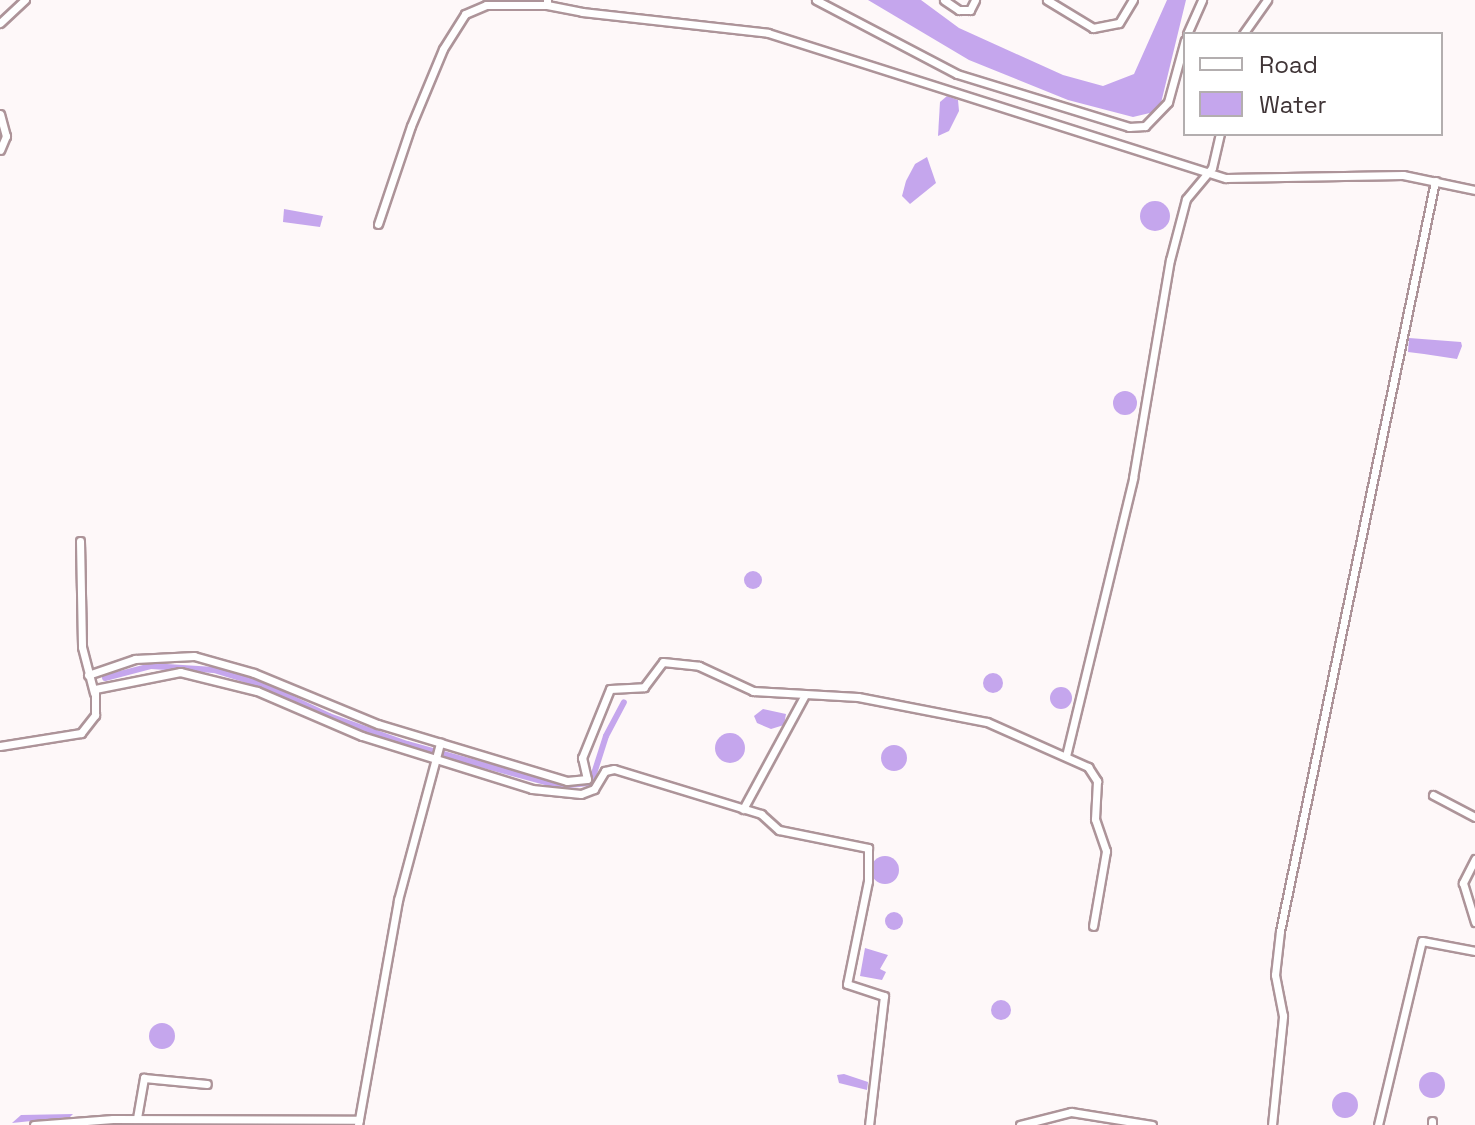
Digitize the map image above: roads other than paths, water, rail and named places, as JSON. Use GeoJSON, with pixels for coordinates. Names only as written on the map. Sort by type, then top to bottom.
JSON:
{"type":"FeatureCollection","features":[{"type":"Feature","properties":{"kind":"street"},"geometry":{"type":"LineString","coordinates":[[0,23],[25,0]]}},
{"type":"Feature","properties":{"kind":"street"},"geometry":{"type":"LineString","coordinates":[[816,0],[957,74],[1129,127],[1145,126],[1168,102],[1183,47]]}},
{"type":"Feature","properties":{"kind":"street"},"geometry":{"type":"LineString","coordinates":[[944,0],[959,10],[970,10],[975,0]]}},
{"type":"Feature","properties":{"kind":"street"},"geometry":{"type":"LineString","coordinates":[[1047,0],[1093,28],[1119,23],[1133,0]]}},
{"type":"Feature","properties":{"kind":"street"},"geometry":{"type":"LineString","coordinates":[[1188,32],[1202,0]]}},
{"type":"Feature","properties":{"kind":"street"},"geometry":{"type":"LineString","coordinates":[[1244,32],[1267,0]]}},
{"type":"Feature","properties":{"kind":"street"},"geometry":{"type":"LineString","coordinates":[[378,224],[411,126],[443,49],[465,14],[486,5],[547,3],[768,33],[1061,122],[1208,173],[1248,178],[1338,173],[1435,181],[1475,190]]}},
{"type":"Feature","properties":{"kind":"street"},"geometry":{"type":"LineString","coordinates":[[0,114],[6,136],[0,150]]}},
{"type":"Feature","properties":{"kind":"street"},"geometry":{"type":"LineString","coordinates":[[1066,756],[1133,478],[1170,260],[1186,199],[1208,173],[1219,136]]}},
{"type":"Feature","properties":{"kind":"street"},"geometry":{"type":"LineString","coordinates":[[1272,1125],[1283,1016],[1275,975],[1280,931],[1435,181]]}},
{"type":"Feature","properties":{"kind":"street"},"geometry":{"type":"LineString","coordinates":[[0,746],[81,733],[95,715],[94,693],[82,647],[80,541]]}},
{"type":"Feature","properties":{"kind":"street"},"geometry":{"type":"LineString","coordinates":[[88,675],[135,659],[194,656],[243,668],[319,702],[440,743],[582,781],[588,774],[582,758],[610,689],[644,687],[663,662],[699,666],[753,691],[858,697],[987,722],[1088,767],[1097,781],[1095,819],[1106,851],[1093,926]]}},
{"type":"Feature","properties":{"kind":"street"},"geometry":{"type":"LineString","coordinates":[[94,693],[159,674],[200,675],[257,691],[436,760],[532,789],[581,794],[594,789],[605,771],[614,769],[770,818],[779,830],[868,848],[868,881],[847,984],[884,996],[869,1125]]}},
{"type":"Feature","properties":{"kind":"street"},"geometry":{"type":"LineString","coordinates":[[743,809],[805,695]]}},
{"type":"Feature","properties":{"kind":"street"},"geometry":{"type":"LineString","coordinates":[[34,1125],[137,1118],[358,1122],[398,900],[440,743]]}},
{"type":"Feature","properties":{"kind":"street"},"geometry":{"type":"LineString","coordinates":[[1433,795],[1475,817]]}},
{"type":"Feature","properties":{"kind":"street"},"geometry":{"type":"LineString","coordinates":[[1475,859],[1463,883],[1475,922]]}},
{"type":"Feature","properties":{"kind":"street"},"geometry":{"type":"LineString","coordinates":[[1378,1125],[1422,941],[1475,951]]}},
{"type":"Feature","properties":{"kind":"street"},"geometry":{"type":"LineString","coordinates":[[137,1118],[144,1078],[207,1084]]}},
{"type":"Feature","properties":{"kind":"street"},"geometry":{"type":"LineString","coordinates":[[1020,1125],[1071,1112],[1152,1125]]}},
{"type":"Feature","properties":{"kind":"water"},"geometry":{"type":"Polygon","coordinates":[[[868,0],[921,0],[959,28],[1063,75],[1103,86],[1134,74],[1167,0],[1186,0],[1161,103],[1154,112],[1133,117],[1068,100],[969,60],[868,0]]]}},
{"type":"Feature","properties":{"kind":"water"},"geometry":{"type":"Polygon","coordinates":[[[947,96],[958,100],[959,111],[949,131],[938,136],[940,102],[947,96]]]}},
{"type":"Feature","properties":{"kind":"water"},"geometry":{"type":"Polygon","coordinates":[[[927,157],[936,183],[910,204],[902,196],[906,181],[915,164],[927,157]]]}},
{"type":"Feature","properties":{"kind":"water"},"geometry":{"type":"Polygon","coordinates":[[[1155,201],[1166,205],[1170,216],[1166,227],[1155,231],[1144,227],[1140,216],[1144,205],[1155,201]]]}},
{"type":"Feature","properties":{"kind":"water"},"geometry":{"type":"Polygon","coordinates":[[[284,209],[323,216],[320,227],[283,222],[284,209]]]}},
{"type":"Feature","properties":{"kind":"water"},"geometry":{"type":"Polygon","coordinates":[[[1409,338],[1461,342],[1462,346],[1457,359],[1408,352],[1409,338]]]}},
{"type":"Feature","properties":{"kind":"water"},"geometry":{"type":"Polygon","coordinates":[[[1125,391],[1133,395],[1137,403],[1133,411],[1125,415],[1117,411],[1113,403],[1117,395],[1125,391]]]}},
{"type":"Feature","properties":{"kind":"water"},"geometry":{"type":"Polygon","coordinates":[[[753,571],[762,580],[753,589],[744,580],[753,571]]]}},
{"type":"Feature","properties":{"kind":"water"},"geometry":{"type":"Polygon","coordinates":[[[993,673],[1000,676],[1003,683],[1000,690],[993,693],[986,690],[983,683],[986,676],[993,673]]]}},
{"type":"Feature","properties":{"kind":"water"},"geometry":{"type":"Polygon","coordinates":[[[1061,687],[1069,690],[1072,698],[1069,706],[1061,709],[1053,706],[1050,698],[1053,690],[1061,687]]]}},
{"type":"Feature","properties":{"kind":"water"},"geometry":{"type":"Polygon","coordinates":[[[763,709],[786,714],[784,725],[771,729],[757,723],[754,716],[763,709]]]}},
{"type":"Feature","properties":{"kind":"water"},"geometry":{"type":"Polygon","coordinates":[[[730,733],[741,737],[745,748],[741,759],[730,763],[719,759],[715,748],[719,737],[730,733]]]}},
{"type":"Feature","properties":{"kind":"water"},"geometry":{"type":"Polygon","coordinates":[[[894,745],[903,749],[907,758],[903,767],[894,771],[885,767],[881,758],[885,749],[894,745]]]}},
{"type":"Feature","properties":{"kind":"water"},"geometry":{"type":"Polygon","coordinates":[[[885,856],[895,860],[899,870],[895,880],[885,884],[875,880],[871,870],[875,860],[885,856]]]}},
{"type":"Feature","properties":{"kind":"water"},"geometry":{"type":"Polygon","coordinates":[[[894,912],[903,921],[894,930],[885,921],[894,912]]]}},
{"type":"Feature","properties":{"kind":"water"},"geometry":{"type":"Polygon","coordinates":[[[865,948],[888,955],[880,969],[886,972],[882,980],[860,976],[865,948]]]}},
{"type":"Feature","properties":{"kind":"water"},"geometry":{"type":"Polygon","coordinates":[[[1001,1000],[1008,1003],[1011,1010],[1008,1017],[1001,1020],[994,1017],[991,1010],[994,1003],[1001,1000]]]}},
{"type":"Feature","properties":{"kind":"water"},"geometry":{"type":"Polygon","coordinates":[[[162,1023],[171,1027],[175,1036],[171,1045],[162,1049],[153,1045],[149,1036],[153,1027],[162,1023]]]}},
{"type":"Feature","properties":{"kind":"water"},"geometry":{"type":"Polygon","coordinates":[[[1432,1072],[1442,1075],[1445,1085],[1442,1095],[1432,1098],[1422,1095],[1419,1085],[1422,1075],[1432,1072]]]}},
{"type":"Feature","properties":{"kind":"water"},"geometry":{"type":"Polygon","coordinates":[[[844,1074],[868,1082],[867,1090],[839,1083],[837,1075],[844,1074]]]}},
{"type":"Feature","properties":{"kind":"water"},"geometry":{"type":"Polygon","coordinates":[[[1345,1092],[1354,1096],[1358,1105],[1354,1114],[1345,1118],[1336,1114],[1332,1105],[1336,1096],[1345,1092]]]}},
{"type":"Feature","properties":{"kind":"water"},"geometry":{"type":"Polygon","coordinates":[[[73,1114],[70,1117],[12,1123],[21,1115],[73,1114]]]}},
{"type":"Feature","properties":{"kind":"waterway"},"geometry":{"type":"LineString","coordinates":[[105,678],[151,666],[214,670],[263,685],[329,716],[407,744],[560,786],[591,783],[606,736],[624,702]]}}]}
